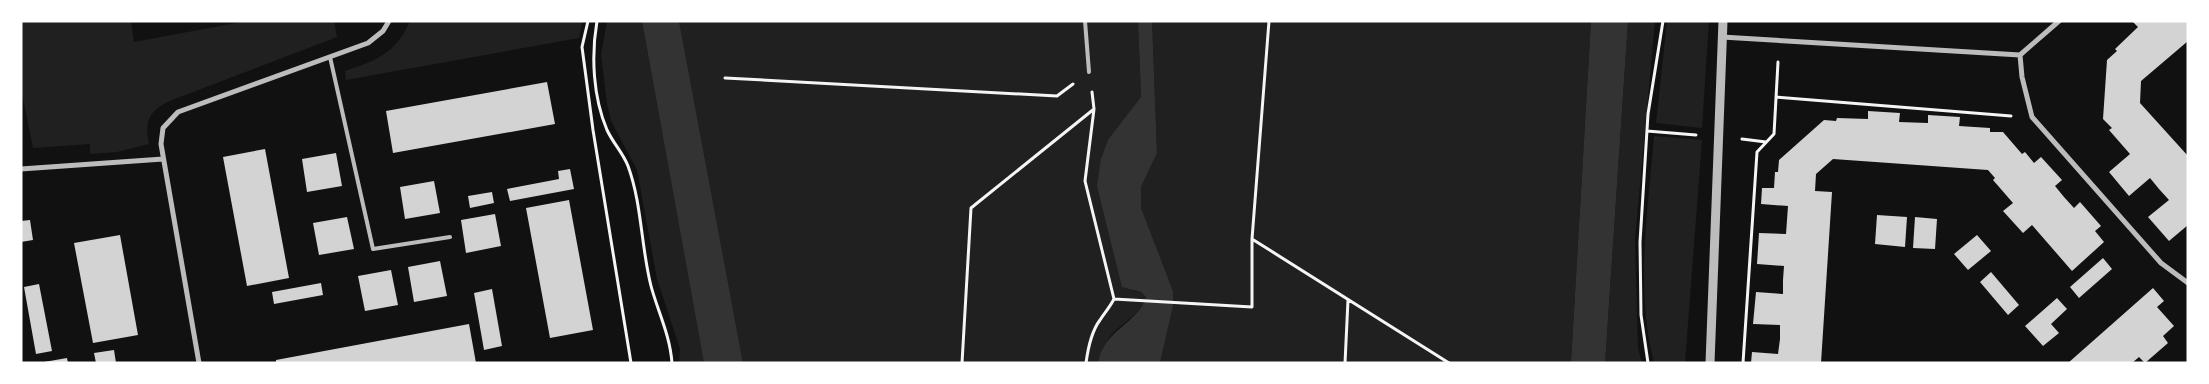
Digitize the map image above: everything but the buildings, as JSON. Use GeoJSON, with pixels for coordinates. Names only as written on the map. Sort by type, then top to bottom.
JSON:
{"type":"FeatureCollection","features":[{"type":"Feature","properties":{"kind":"street"},"geometry":{"type":"LineString","coordinates":[[199,363],[160,144],[163,128],[178,112],[368,43],[383,31],[390,21]]}},
{"type":"Feature","properties":{"kind":"street"},"geometry":{"type":"LineString","coordinates":[[1710,363],[1723,21]]}},
{"type":"Feature","properties":{"kind":"street"},"geometry":{"type":"LineString","coordinates":[[1722,38],[2020,55],[2059,21]]}},
{"type":"Feature","properties":{"kind":"street"},"geometry":{"type":"LineString","coordinates":[[2020,55],[2022,77],[2032,117],[2161,263],[2188,283]]}},
{"type":"Feature","properties":{"kind":"street"},"geometry":{"type":"LineString","coordinates":[[21,169],[163,159]]}},
{"type":"Feature","properties":{"kind":"lane"},"geometry":{"type":"LineString","coordinates":[[1085,21],[1090,72]]}},
{"type":"Feature","properties":{"kind":"lane"},"geometry":{"type":"LineString","coordinates":[[330,57],[373,249],[450,237]]}},
{"type":"Feature","properties":{"kind":"path"},"geometry":{"type":"LineString","coordinates":[[588,21],[582,46],[593,130],[631,363]]}},
{"type":"Feature","properties":{"kind":"path"},"geometry":{"type":"LineString","coordinates":[[597,21],[593,59],[602,114],[608,131],[627,164],[633,183],[646,264],[651,287],[667,333],[672,363]]}},
{"type":"Feature","properties":{"kind":"path"},"geometry":{"type":"LineString","coordinates":[[1114,299],[1252,307],[1252,239],[1269,21]]}},
{"type":"Feature","properties":{"kind":"path"},"geometry":{"type":"LineString","coordinates":[[1648,363],[1641,315],[1640,242],[1647,131],[1663,21]]}},
{"type":"Feature","properties":{"kind":"path"},"geometry":{"type":"LineString","coordinates":[[1743,363],[1757,152],[1774,134],[1779,41]]}},
{"type":"Feature","properties":{"kind":"path"},"geometry":{"type":"LineString","coordinates":[[725,78],[1057,96],[1090,72],[1094,109],[1085,181],[1114,299],[1108,310],[1099,320],[1089,343],[1086,363]]}},
{"type":"Feature","properties":{"kind":"path"},"geometry":{"type":"LineString","coordinates":[[1776,97],[2032,117]]}},
{"type":"Feature","properties":{"kind":"path"},"geometry":{"type":"LineString","coordinates":[[962,363],[971,208],[1094,109]]}},
{"type":"Feature","properties":{"kind":"path"},"geometry":{"type":"LineString","coordinates":[[1647,131],[1718,136]]}},
{"type":"Feature","properties":{"kind":"path"},"geometry":{"type":"LineString","coordinates":[[1252,239],[1449,363]]}},
{"type":"Feature","properties":{"kind":"path"},"geometry":{"type":"LineString","coordinates":[[1345,363],[1348,300]]}},
{"type":"Feature","properties":{"kind":"shaded area"},"geometry":{"type":"Polygon","coordinates":[[[21,21],[131,21],[134,42],[247,21],[334,21],[337,37],[167,102],[155,110],[149,119],[147,130],[149,144],[117,152],[90,154],[90,144],[33,148],[21,89],[21,21]]]}},
{"type":"Feature","properties":{"kind":"shaded area"},"geometry":{"type":"Polygon","coordinates":[[[410,21],[582,21],[579,38],[346,80],[345,71],[384,54],[398,41],[410,21]]]}},
{"type":"Feature","properties":{"kind":"shaded area"},"geometry":{"type":"Polygon","coordinates":[[[607,21],[642,21],[704,363],[679,363],[680,349],[657,279],[637,170],[611,121],[607,104],[601,55],[607,21]]]}},
{"type":"Feature","properties":{"kind":"shaded area"},"geometry":{"type":"Polygon","coordinates":[[[642,21],[679,21],[743,363],[704,363],[642,21]]]}},
{"type":"Feature","properties":{"kind":"shaded area"},"geometry":{"type":"Polygon","coordinates":[[[679,21],[1138,21],[1141,97],[1138,103],[1133,291],[1141,292],[1146,297],[1141,308],[1114,332],[1102,351],[1098,363],[743,363],[679,21]]]}},
{"type":"Feature","properties":{"kind":"shaded area"},"geometry":{"type":"Polygon","coordinates":[[[1138,21],[1152,21],[1157,153],[1141,187],[1141,208],[1173,291],[1173,306],[1160,363],[1098,363],[1101,352],[1107,342],[1136,314],[1146,297],[1141,292],[1122,287],[1097,186],[1101,159],[1108,140],[1141,97],[1138,21]]]}},
{"type":"Feature","properties":{"kind":"shaded area"},"geometry":{"type":"Polygon","coordinates":[[[1152,21],[1591,21],[1571,363],[1160,363],[1173,306],[1173,291],[1141,209],[1141,187],[1157,153],[1152,21]]]}},
{"type":"Feature","properties":{"kind":"shaded area"},"geometry":{"type":"Polygon","coordinates":[[[1591,21],[1628,21],[1605,363],[1571,363],[1591,21]]]}},
{"type":"Feature","properties":{"kind":"shaded area"},"geometry":{"type":"Polygon","coordinates":[[[1628,21],[1655,21],[1635,239],[1638,348],[1642,363],[1605,363],[1628,21]]]}},
{"type":"Feature","properties":{"kind":"shaded area"},"geometry":{"type":"Polygon","coordinates":[[[1667,21],[1709,21],[1702,128],[1656,123],[1667,21]]]}},
{"type":"Feature","properties":{"kind":"shaded area"},"geometry":{"type":"Polygon","coordinates":[[[1654,136],[1702,140],[1685,363],[1654,363],[1648,335],[1644,278],[1646,221],[1654,136]]]}}]}
